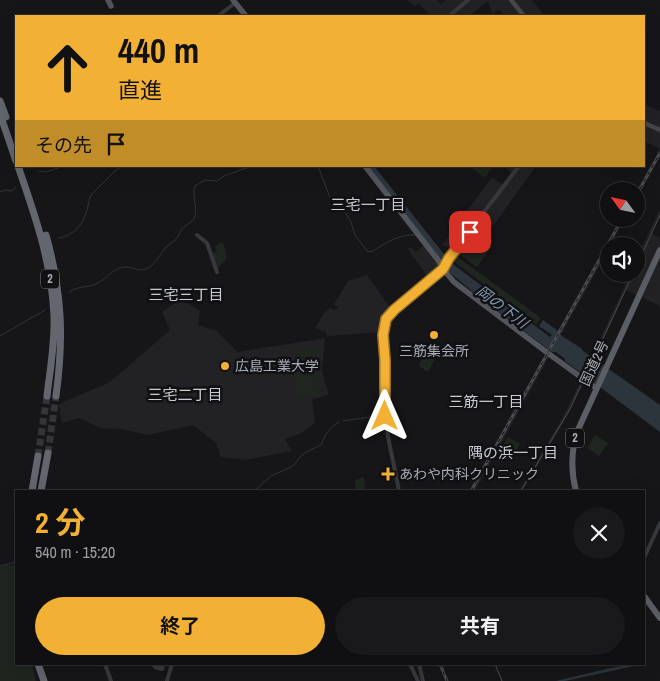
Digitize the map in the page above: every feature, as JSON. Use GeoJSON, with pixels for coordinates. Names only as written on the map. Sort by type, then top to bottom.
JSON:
{"type":"FeatureCollection","features":[{"type":"Feature","properties":{"kind":"highway"},"geometry":{"type":"LineString","coordinates":[[0,101],[15,145]]}},
{"type":"Feature","properties":{"kind":"highway"},"geometry":{"type":"LineString","coordinates":[[0,114],[15,158]]}},
{"type":"Feature","properties":{"kind":"highway","name":"2"},"geometry":{"type":"LineString","coordinates":[[18,167],[40,234],[49,270],[54,333],[47,396]]}},
{"type":"Feature","properties":{"kind":"highway","name":"2"},"geometry":{"type":"LineString","coordinates":[[22,167],[51,253],[59,294],[61,336],[56,396]]}},
{"type":"Feature","properties":{"kind":"highway","name":"国道2号"},"geometry":{"type":"LineString","coordinates":[[576,490],[572,470],[574,445],[579,426],[660,250]]}},
{"type":"Feature","properties":{"kind":"highway"},"geometry":{"type":"LineString","coordinates":[[42,490],[48,453]]}},
{"type":"Feature","properties":{"kind":"highway"},"geometry":{"type":"LineString","coordinates":[[32,490],[38,456]]}},
{"type":"Feature","properties":{"kind":"highway"},"geometry":{"type":"LineString","coordinates":[[645,597],[660,618]]}},
{"type":"Feature","properties":{"kind":"highway"},"geometry":{"type":"LineString","coordinates":[[38,665],[44,680]]}},
{"type":"Feature","properties":{"kind":"highway"},"geometry":{"type":"LineString","coordinates":[[43,665],[44,680]]}},
{"type":"Feature","properties":{"kind":"main road"},"geometry":{"type":"LineString","coordinates":[[511,0],[523,15]]}},
{"type":"Feature","properties":{"kind":"main road"},"geometry":{"type":"LineString","coordinates":[[234,2],[245,15]]}},
{"type":"Feature","properties":{"kind":"main road"},"geometry":{"type":"LineString","coordinates":[[645,122],[660,130]]}},
{"type":"Feature","properties":{"kind":"main road"},"geometry":{"type":"LineString","coordinates":[[366,167],[417,235],[461,287],[549,354],[597,387]]}},
{"type":"Feature","properties":{"kind":"street"},"geometry":{"type":"LineString","coordinates":[[450,15],[468,0]]}},
{"type":"Feature","properties":{"kind":"street"},"geometry":{"type":"LineString","coordinates":[[219,15],[234,2]]}},
{"type":"Feature","properties":{"kind":"street"},"geometry":{"type":"LineString","coordinates":[[399,490],[385,414],[383,336],[385,323],[392,311],[444,269],[449,258],[518,167]]}},
{"type":"Feature","properties":{"kind":"street"},"geometry":{"type":"LineString","coordinates":[[197,235],[207,243],[217,272]]}},
{"type":"Feature","properties":{"kind":"street"},"geometry":{"type":"LineString","coordinates":[[645,556],[660,523]]}},
{"type":"Feature","properties":{"kind":"street"},"geometry":{"type":"LineString","coordinates":[[105,665],[111,681]]}},
{"type":"Feature","properties":{"kind":"street"},"geometry":{"type":"LineString","coordinates":[[154,665],[162,669],[163,665]]}},
{"type":"Feature","properties":{"kind":"street"},"geometry":{"type":"LineString","coordinates":[[167,681],[172,665]]}},
{"type":"Feature","properties":{"kind":"street"},"geometry":{"type":"LineString","coordinates":[[412,665],[418,681]]}},
{"type":"Feature","properties":{"kind":"street"},"geometry":{"type":"LineString","coordinates":[[419,665],[423,681]]}},
{"type":"Feature","properties":{"kind":"shaded area"},"geometry":{"type":"Polygon","coordinates":[[[408,0],[437,0],[441,4],[446,0],[532,0],[544,15],[504,15],[499,10],[492,14],[488,1],[470,15],[428,15],[429,14],[418,3],[415,7],[408,0]]]}},
{"type":"Feature","properties":{"kind":"shaded area"},"geometry":{"type":"Polygon","coordinates":[[[645,104],[660,111],[660,149],[645,142],[645,104]]]}},
{"type":"Feature","properties":{"kind":"shaded area"},"geometry":{"type":"Polygon","coordinates":[[[660,149],[660,155],[645,182],[641,182],[660,149]]]}},
{"type":"Feature","properties":{"kind":"shaded area"},"geometry":{"type":"Polygon","coordinates":[[[473,167],[494,167],[485,178],[473,167]]]}},
{"type":"Feature","properties":{"kind":"shaded area"},"geometry":{"type":"Polygon","coordinates":[[[506,167],[535,167],[468,261],[454,250],[442,245],[492,177],[503,185],[511,174],[506,167]]]}},
{"type":"Feature","properties":{"kind":"shaded area"},"geometry":{"type":"Polygon","coordinates":[[[660,209],[660,216],[652,234],[660,238],[660,306],[626,290],[595,357],[593,355],[626,282],[645,282],[645,240],[660,209]]]}},
{"type":"Feature","properties":{"kind":"shaded area"},"geometry":{"type":"Polygon","coordinates":[[[616,228],[620,228],[615,237],[611,237],[616,228]]]}},
{"type":"Feature","properties":{"kind":"shaded area"},"geometry":{"type":"Polygon","coordinates":[[[484,239],[492,246],[477,267],[468,261],[484,239]]]}},
{"type":"Feature","properties":{"kind":"shaded area"},"geometry":{"type":"Polygon","coordinates":[[[223,242],[226,259],[216,267],[211,253],[217,252],[215,246],[223,242]]]}},
{"type":"Feature","properties":{"kind":"shaded area"},"geometry":{"type":"Polygon","coordinates":[[[424,245],[437,261],[440,268],[429,279],[408,249],[411,247],[416,252],[424,245]]]}},
{"type":"Feature","properties":{"kind":"shaded area"},"geometry":{"type":"Polygon","coordinates":[[[455,255],[541,318],[536,325],[451,260],[455,255]]]}},
{"type":"Feature","properties":{"kind":"shaded area"},"geometry":{"type":"Polygon","coordinates":[[[600,256],[600,265],[562,333],[558,331],[600,256]]]}},
{"type":"Feature","properties":{"kind":"shaded area"},"geometry":{"type":"Polygon","coordinates":[[[367,275],[391,309],[384,318],[381,332],[327,336],[326,338],[326,332],[315,328],[324,313],[330,308],[335,310],[338,307],[334,304],[348,281],[367,275]]]}},
{"type":"Feature","properties":{"kind":"shaded area","name":"広島工業大学"},"geometry":{"type":"Polygon","coordinates":[[[181,299],[200,311],[198,325],[217,331],[237,352],[326,338],[322,369],[329,394],[312,400],[315,423],[302,433],[285,439],[292,451],[245,460],[221,457],[216,443],[193,425],[148,435],[121,429],[100,428],[79,418],[62,423],[59,404],[110,382],[170,330],[162,312],[181,299]]]}},
{"type":"Feature","properties":{"kind":"shaded area"},"geometry":{"type":"Polygon","coordinates":[[[429,346],[438,353],[428,372],[419,366],[429,346]]]}},
{"type":"Feature","properties":{"kind":"shaded area"},"geometry":{"type":"Polygon","coordinates":[[[316,349],[320,395],[296,397],[292,351],[316,349]]]}},
{"type":"Feature","properties":{"kind":"shaded area"},"geometry":{"type":"Polygon","coordinates":[[[548,350],[551,353],[476,490],[471,490],[548,350]]]}},
{"type":"Feature","properties":{"kind":"shaded area"},"geometry":{"type":"Polygon","coordinates":[[[581,380],[584,381],[563,423],[523,490],[520,490],[564,415],[581,380]]]}},
{"type":"Feature","properties":{"kind":"shaded area"},"geometry":{"type":"Polygon","coordinates":[[[595,435],[608,443],[599,456],[587,448],[595,435]]]}},
{"type":"Feature","properties":{"kind":"shaded area"},"geometry":{"type":"Polygon","coordinates":[[[508,437],[520,444],[514,456],[501,449],[508,437]]]}},
{"type":"Feature","properties":{"kind":"shaded area"},"geometry":{"type":"Polygon","coordinates":[[[364,477],[365,490],[356,490],[355,480],[364,477]]]}},
{"type":"Feature","properties":{"kind":"shaded area"},"geometry":{"type":"Polygon","coordinates":[[[5,565],[15,566],[15,665],[32,665],[36,681],[0,681],[0,567],[5,565]]]}},
{"type":"Feature","properties":{"kind":"water","name":"岡の下川"},"geometry":{"type":"Polygon","coordinates":[[[369,167],[375,167],[454,265],[550,337],[552,335],[539,326],[543,320],[562,336],[660,405],[660,432],[565,361],[556,352],[552,352],[484,301],[449,272],[369,167]]]}},
{"type":"Feature","properties":{"kind":"water"},"geometry":{"type":"Polygon","coordinates":[[[638,665],[565,681],[556,681],[611,668],[638,665]]]}},
{"type":"Feature","properties":{"kind":"waterway"},"geometry":{"type":"LineString","coordinates":[[39,171],[46,172],[61,167]]}},
{"type":"Feature","properties":{"kind":"waterway"},"geometry":{"type":"LineString","coordinates":[[59,238],[71,234],[79,227],[92,194],[121,167]]}},
{"type":"Feature","properties":{"kind":"waterway"},"geometry":{"type":"LineString","coordinates":[[69,292],[98,283],[120,268],[126,267],[142,270],[150,267],[167,246],[176,239],[182,229],[194,218],[195,186],[205,180],[217,181],[224,176],[249,167]]}},
{"type":"Feature","properties":{"kind":"waterway"},"geometry":{"type":"LineString","coordinates":[[318,167],[329,195],[345,212],[351,222],[355,235],[367,251],[373,251],[398,238],[415,235]]}},
{"type":"Feature","properties":{"kind":"waterway"},"geometry":{"type":"LineString","coordinates":[[0,192],[5,190],[11,191],[16,187]]}},
{"type":"Feature","properties":{"kind":"waterway"},"geometry":{"type":"LineString","coordinates":[[395,312],[444,272]]}},
{"type":"Feature","properties":{"kind":"waterway"},"geometry":{"type":"LineString","coordinates":[[0,336],[45,310]]}},
{"type":"Feature","properties":{"kind":"waterway"},"geometry":{"type":"LineString","coordinates":[[387,412],[388,361],[386,334],[388,321]]}},
{"type":"Feature","properties":{"kind":"waterway"},"geometry":{"type":"LineString","coordinates":[[343,421],[384,415]]}},
{"type":"Feature","properties":{"kind":"waterway"},"geometry":{"type":"LineString","coordinates":[[255,490],[271,476],[294,465],[306,452],[321,445],[326,434],[339,422]]}},
{"type":"Feature","properties":{"kind":"waterway"},"geometry":{"type":"LineString","coordinates":[[0,566],[15,562]]}},
{"type":"Feature","properties":{"kind":"tunnel"},"geometry":{"type":"LineString","coordinates":[[38,456],[47,396]]}},
{"type":"Feature","properties":{"kind":"tunnel"},"geometry":{"type":"LineString","coordinates":[[48,453],[56,396]]}},
{"type":"Feature","properties":{"kind":"tram line"},"geometry":{"type":"LineString","coordinates":[[645,248],[660,215]]}},
{"type":"Feature","properties":{"kind":"tram line"},"geometry":{"type":"LineString","coordinates":[[522,490],[570,409],[629,282]]}},
{"type":"Feature","properties":{"kind":"tram line"},"geometry":{"type":"LineString","coordinates":[[495,665],[502,681]]}},
{"type":"Feature","properties":{"kind":"railway"},"geometry":{"type":"LineString","coordinates":[[644,182],[660,153]]}},
{"type":"Feature","properties":{"kind":"railway"},"geometry":{"type":"LineString","coordinates":[[472,490],[617,228]]}},
{"type":"Feature","properties":{"kind":"railway"},"geometry":{"type":"LineString","coordinates":[[440,665],[447,681]]}},
{"type":"Feature","properties":{"kind":"place","name":"三筋集会所"},"geometry":{"type":"Point","coordinates":[434,335]}},
{"type":"Feature","properties":{"kind":"place","name":"広島工業大学"},"geometry":{"type":"Point","coordinates":[225,366]}},
{"type":"Feature","properties":{"kind":"place","name":"あわや内科クリニック"},"geometry":{"type":"Point","coordinates":[388,474]}},
{"type":"Feature","properties":{"kind":"district","name":"三宅一丁目"},"geometry":{"type":"Point","coordinates":[368,205]}},
{"type":"Feature","properties":{"kind":"district","name":"三宅三丁目"},"geometry":{"type":"Point","coordinates":[186,295]}},
{"type":"Feature","properties":{"kind":"district","name":"三宅二丁目"},"geometry":{"type":"Point","coordinates":[185,395]}},
{"type":"Feature","properties":{"kind":"district","name":"三筋一丁目"},"geometry":{"type":"Point","coordinates":[486,402]}},
{"type":"Feature","properties":{"kind":"district","name":"隅の浜一丁目"},"geometry":{"type":"Point","coordinates":[513,453]}},
{"type":"Feature","properties":{"kind":"route"},"geometry":{"type":"LineString","coordinates":[[385,416],[383,335],[386,319],[389,314],[443,269],[449,258],[470,232]]}}]}
